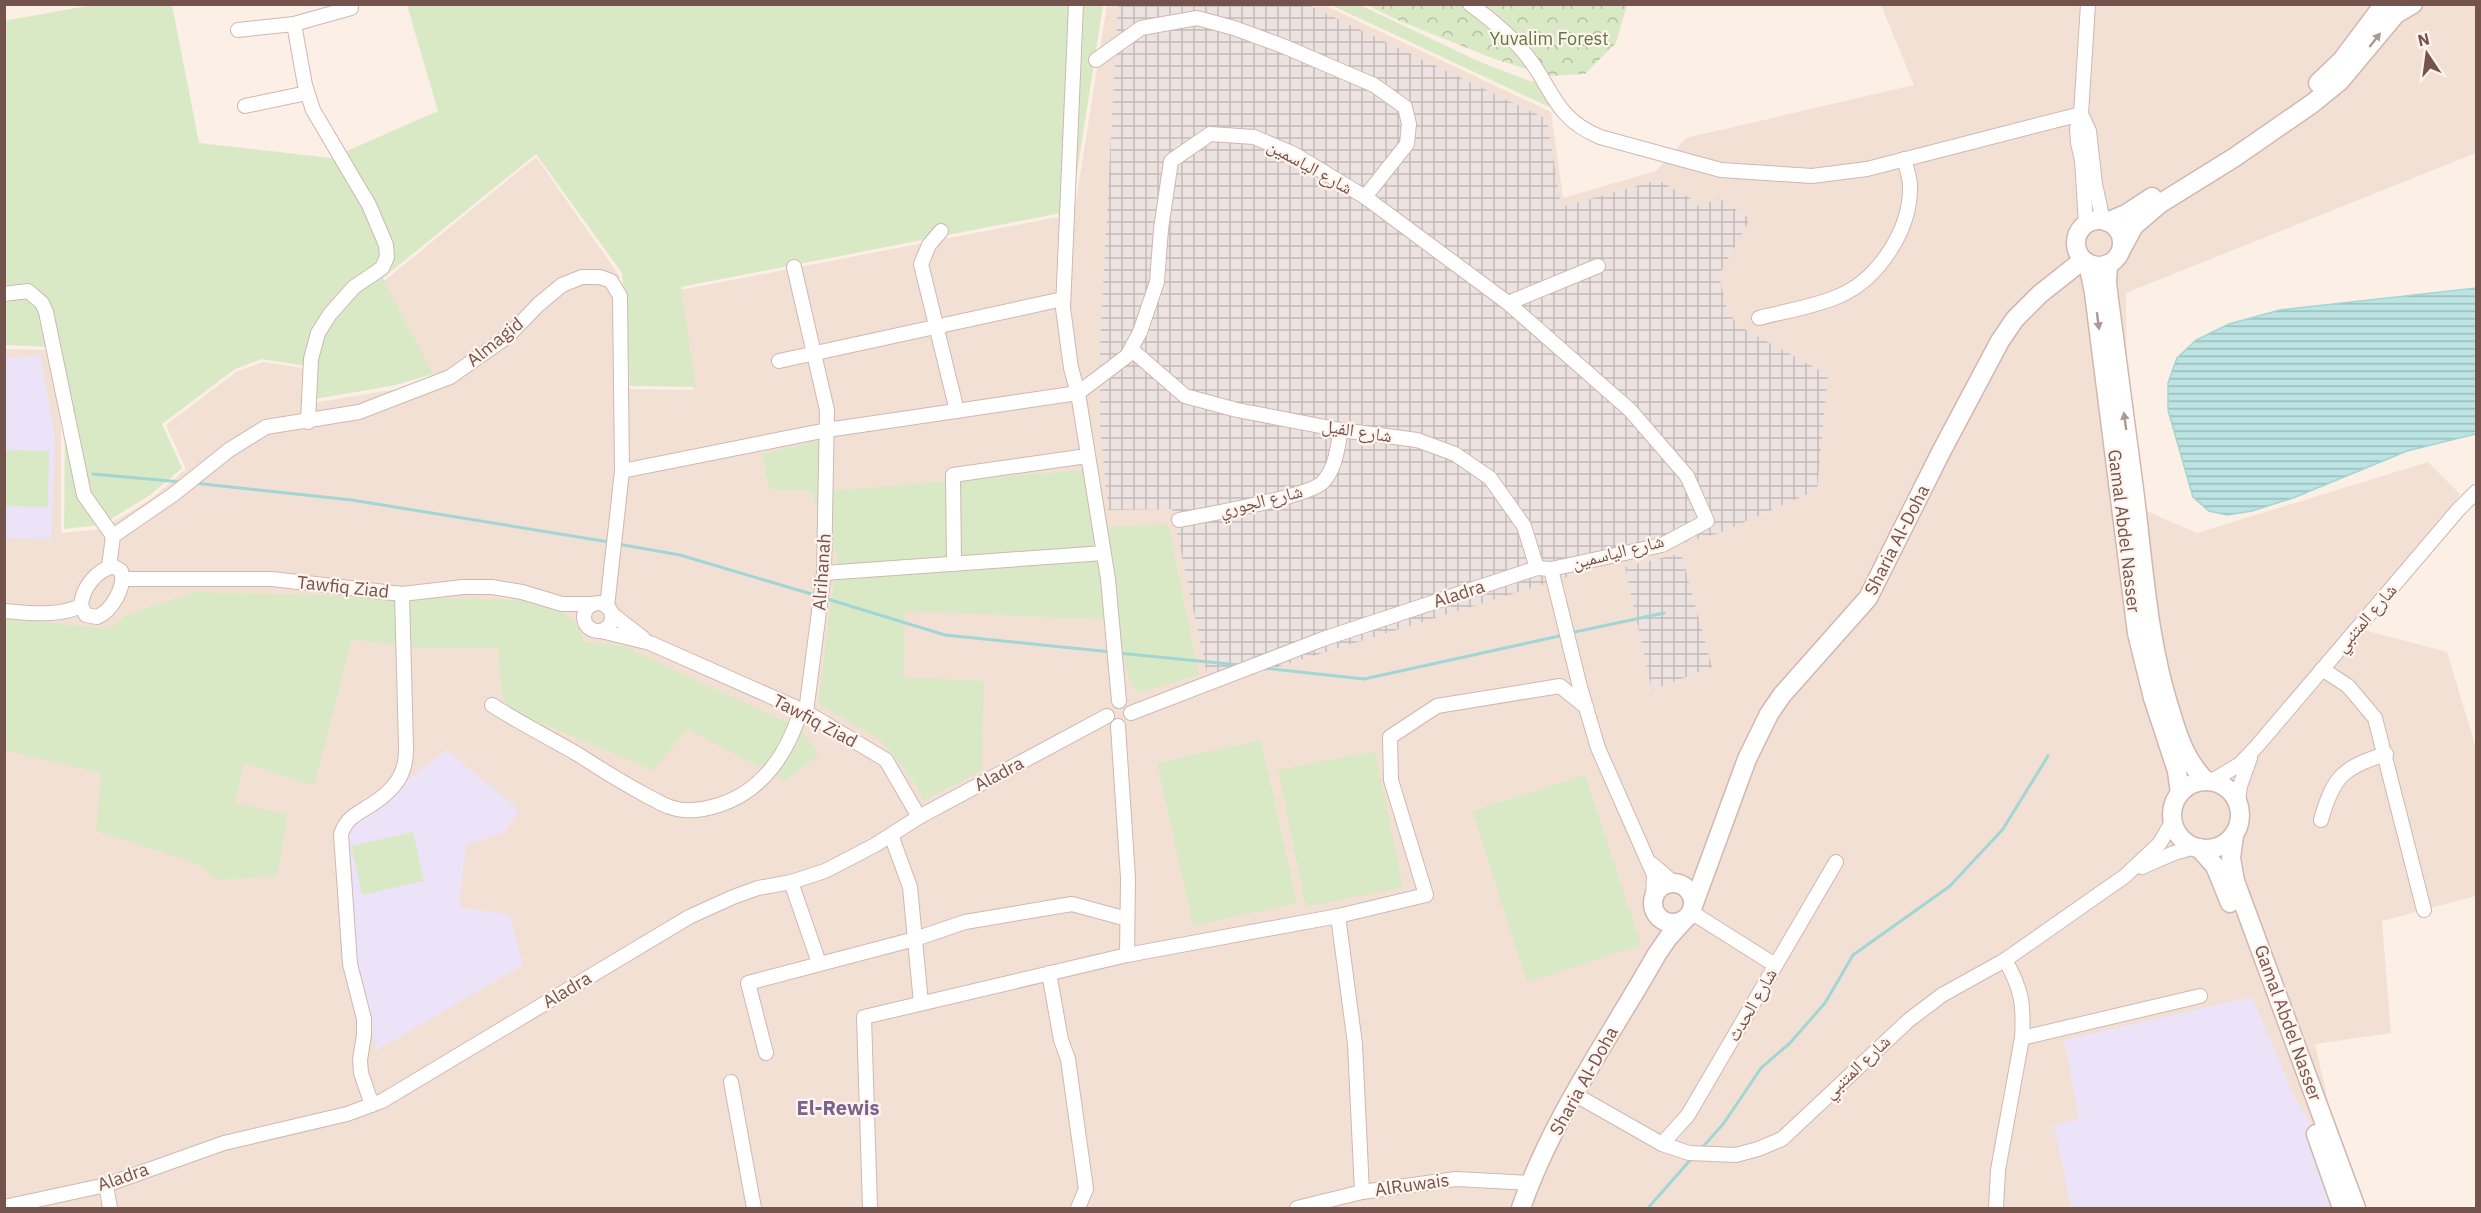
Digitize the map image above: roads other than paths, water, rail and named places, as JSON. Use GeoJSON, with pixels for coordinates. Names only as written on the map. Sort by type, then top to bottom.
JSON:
{"type":"FeatureCollection","features":[{"type":"Feature","properties":{"kind":"street"},"geometry":{"type":"LineString","coordinates":[[1076,4],[1063,299],[1071,368],[1078,393],[1104,553],[1119,701]]}},
{"type":"Feature","properties":{"kind":"street"},"geometry":{"type":"LineString","coordinates":[[1470,4],[1495,22],[1522,49],[1537,68],[1562,113],[1584,130],[1599,137],[1722,170],[1812,176],[1866,169],[2081,114]]}},
{"type":"Feature","properties":{"kind":"street"},"geometry":{"type":"LineString","coordinates":[[2088,4],[2081,114],[2089,131],[2099,222]]}},
{"type":"Feature","properties":{"kind":"street"},"geometry":{"type":"LineString","coordinates":[[2384,4],[2342,60],[2312,88],[2126,214],[2081,228],[2076,248],[2086,262],[2100,266],[2108,264],[2119,255],[2134,226],[2154,208],[2313,103],[2340,81],[2396,14],[2413,4]]}},
{"type":"Feature","properties":{"kind":"street"},"geometry":{"type":"LineString","coordinates":[[238,30],[294,24],[351,8]]}},
{"type":"Feature","properties":{"kind":"street"},"geometry":{"type":"LineString","coordinates":[[1096,60],[1141,28],[1197,18],[1234,28],[1282,46],[1374,85],[1405,107],[1409,124],[1407,144],[1365,197]]}},
{"type":"Feature","properties":{"kind":"street"},"geometry":{"type":"LineString","coordinates":[[294,24],[307,93],[318,120],[369,205],[386,245],[387,257],[382,268],[354,287],[330,314],[318,333],[312,360],[308,422]]}},
{"type":"Feature","properties":{"kind":"street"},"geometry":{"type":"LineString","coordinates":[[245,106],[307,93]]}},
{"type":"Feature","properties":{"kind":"street","name":"شارع الياسمين"},"geometry":{"type":"LineString","coordinates":[[1078,393],[1113,369],[1132,350],[1140,332],[1157,282],[1161,229],[1171,161],[1210,134],[1254,137],[1294,154],[1365,197],[1508,303],[1630,410],[1687,476],[1707,521],[1662,545],[1551,569]]}},
{"type":"Feature","properties":{"kind":"street"},"geometry":{"type":"LineString","coordinates":[[1759,318],[1840,296],[1871,274],[1898,240],[1908,212],[1910,184],[1904,159]]}},
{"type":"Feature","properties":{"kind":"street"},"geometry":{"type":"LineString","coordinates":[[2099,222],[2120,233],[2122,248]]}},
{"type":"Feature","properties":{"kind":"street"},"geometry":{"type":"LineString","coordinates":[[941,231],[929,244],[921,264],[957,411]]}},
{"type":"Feature","properties":{"kind":"street","name":"Gamal Abdel Nasser"},"geometry":{"type":"LineString","coordinates":[[2086,262],[2094,293],[2137,633],[2152,698],[2177,771],[2180,793]]}},
{"type":"Feature","properties":{"kind":"street","name":"Sharia Al-Doha"},"geometry":{"type":"LineString","coordinates":[[1521,1209],[1529,1183],[1574,1094],[1655,958],[1668,938],[1691,912],[1747,759],[1769,714],[1782,695],[1868,598],[1941,452],[2014,319],[2040,294],[2086,262]]}},
{"type":"Feature","properties":{"kind":"street","name":"Gamal Abdel Nasser"},"geometry":{"type":"LineString","coordinates":[[2108,264],[2107,284],[2150,630],[2161,682],[2185,753],[2193,768],[2209,781]]}},
{"type":"Feature","properties":{"kind":"street"},"geometry":{"type":"LineString","coordinates":[[1508,303],[1598,266]]}},
{"type":"Feature","properties":{"kind":"street","name":"Alrihanah"},"geometry":{"type":"LineString","coordinates":[[492,705],[612,777],[669,807],[704,810],[730,802],[750,791],[766,776],[781,756],[804,711],[824,573],[828,410],[794,267]]}},
{"type":"Feature","properties":{"kind":"street","name":"Almagid"},"geometry":{"type":"LineString","coordinates":[[113,536],[174,494],[229,450],[266,427],[359,412],[450,377],[508,336],[539,304],[562,285],[582,277],[600,277],[611,281],[620,296],[622,471],[604,609],[585,612],[594,628]]}},
{"type":"Feature","properties":{"kind":"street"},"geometry":{"type":"LineString","coordinates":[[4,294],[28,291],[42,303],[46,312],[84,495],[113,536],[109,567]]}},
{"type":"Feature","properties":{"kind":"street"},"geometry":{"type":"LineString","coordinates":[[779,361],[1063,299]]}},
{"type":"Feature","properties":{"kind":"street","name":"شارع الفيل"},"geometry":{"type":"LineString","coordinates":[[1132,350],[1185,396],[1237,410],[1341,430],[1417,440],[1455,454],[1490,478],[1524,526],[1536,568]]}},
{"type":"Feature","properties":{"kind":"street"},"geometry":{"type":"LineString","coordinates":[[622,471],[827,430],[1078,393]]}},
{"type":"Feature","properties":{"kind":"street","name":"شارع الجوري"},"geometry":{"type":"LineString","coordinates":[[1179,520],[1270,501],[1322,484],[1334,466],[1341,430]]}},
{"type":"Feature","properties":{"kind":"street"},"geometry":{"type":"LineString","coordinates":[[954,564],[952,475],[1087,456]]}},
{"type":"Feature","properties":{"kind":"street","name":"شارع المتنبي"},"geometry":{"type":"LineString","coordinates":[[2257,746],[2458,510],[2476,492]]}},
{"type":"Feature","properties":{"kind":"street"},"geometry":{"type":"LineString","coordinates":[[824,573],[1104,553]]}},
{"type":"Feature","properties":{"kind":"street"},"geometry":{"type":"LineString","coordinates":[[109,567],[117,567],[121,571],[122,579],[110,609],[104,615],[91,617],[86,615],[81,606],[83,595],[99,572],[109,567]]}},
{"type":"Feature","properties":{"kind":"street","name":"Aladra"},"geometry":{"type":"LineString","coordinates":[[1131,713],[1323,639],[1536,568],[1551,569]]}},
{"type":"Feature","properties":{"kind":"street"},"geometry":{"type":"LineString","coordinates":[[1551,569],[1586,707],[1607,772],[1654,875],[1653,905],[1656,915],[1668,922],[1681,921],[1691,912],[1692,895],[1655,868],[1649,860]]}},
{"type":"Feature","properties":{"kind":"street","name":"Tawfiq Ziad"},"geometry":{"type":"LineString","coordinates":[[122,579],[272,579],[402,594],[463,587],[492,587],[522,592],[562,604]]}},
{"type":"Feature","properties":{"kind":"street"},"geometry":{"type":"LineString","coordinates":[[372,1105],[361,1073],[364,1019],[350,964],[341,834],[345,822],[372,804],[397,782],[405,770],[407,760],[402,594]]}},
{"type":"Feature","properties":{"kind":"street"},"geometry":{"type":"LineString","coordinates":[[562,604],[604,609],[650,643]]}},
{"type":"Feature","properties":{"kind":"street"},"geometry":{"type":"LineString","coordinates":[[562,604],[594,628],[650,643]]}},
{"type":"Feature","properties":{"kind":"street"},"geometry":{"type":"LineString","coordinates":[[4,611],[37,614],[61,612],[81,606]]}},
{"type":"Feature","properties":{"kind":"street"},"geometry":{"type":"LineString","coordinates":[[594,628],[611,623],[604,609]]}},
{"type":"Feature","properties":{"kind":"street","name":"Tawfiq Ziad"},"geometry":{"type":"LineString","coordinates":[[650,643],[804,711],[886,760],[918,817]]}},
{"type":"Feature","properties":{"kind":"street"},"geometry":{"type":"LineString","coordinates":[[2322,669],[2348,686],[2364,702],[2375,718],[2424,910]]}},
{"type":"Feature","properties":{"kind":"street"},"geometry":{"type":"LineString","coordinates":[[870,1209],[864,1017],[1127,955],[1338,916],[1426,895],[1392,780],[1390,737],[1437,706],[1507,693],[1560,686],[1586,707]]}},
{"type":"Feature","properties":{"kind":"street"},"geometry":{"type":"LineString","coordinates":[[1119,701],[1128,705],[1131,713],[1129,721],[1118,726],[1111,723],[1107,716],[1110,705],[1119,701]]}},
{"type":"Feature","properties":{"kind":"street","name":"Aladra"},"geometry":{"type":"LineString","coordinates":[[4,1207],[106,1185],[224,1143],[347,1114],[372,1105],[413,1083],[689,917],[741,894],[825,871],[918,817],[1107,716]]}},
{"type":"Feature","properties":{"kind":"street"},"geometry":{"type":"LineString","coordinates":[[1118,726],[1128,878],[1127,955]]}},
{"type":"Feature","properties":{"kind":"street"},"geometry":{"type":"LineString","coordinates":[[2197,848],[2185,842],[2177,833],[2172,822],[2172,810],[2180,793],[2193,783],[2209,781],[2240,764],[2257,746]]}},
{"type":"Feature","properties":{"kind":"street"},"geometry":{"type":"LineString","coordinates":[[2238,802],[2243,774],[2257,746]]}},
{"type":"Feature","properties":{"kind":"street"},"geometry":{"type":"LineString","coordinates":[[2321,820],[2327,798],[2346,770],[2366,760],[2386,754]]}},
{"type":"Feature","properties":{"kind":"street"},"geometry":{"type":"LineString","coordinates":[[2125,876],[2156,860],[2197,848],[2218,847],[2234,836],[2240,824],[2241,813],[2238,802],[2233,792],[2224,785],[2209,781]]}},
{"type":"Feature","properties":{"kind":"street"},"geometry":{"type":"LineString","coordinates":[[2125,876],[2160,843],[2172,822]]}},
{"type":"Feature","properties":{"kind":"street"},"geometry":{"type":"LineString","coordinates":[[891,834],[910,887],[921,1003]]}},
{"type":"Feature","properties":{"kind":"street","name":"Gamal Abdel Nasser"},"geometry":{"type":"LineString","coordinates":[[2234,836],[2231,858],[2235,881],[2356,1209]]}},
{"type":"Feature","properties":{"kind":"street","name":"Gamal Abdel Nasser"},"geometry":{"type":"LineString","coordinates":[[2197,848],[2216,866],[2220,874],[2310,1114],[2342,1209]]}},
{"type":"Feature","properties":{"kind":"street"},"geometry":{"type":"LineString","coordinates":[[1653,905],[1658,890],[1668,883],[1679,884],[1692,881],[1711,862]]}},
{"type":"Feature","properties":{"kind":"street","name":"شارع الحدث"},"geometry":{"type":"LineString","coordinates":[[1662,1144],[1688,1114],[1836,862]]}},
{"type":"Feature","properties":{"kind":"street","name":"شارع المتنبي"},"geometry":{"type":"LineString","coordinates":[[1574,1094],[1662,1144],[1689,1153],[1736,1155],[1758,1149],[1782,1138],[1909,1020],[1941,995],[2005,960],[2125,876]]}},
{"type":"Feature","properties":{"kind":"street"},"geometry":{"type":"LineString","coordinates":[[791,882],[819,963]]}},
{"type":"Feature","properties":{"kind":"street"},"geometry":{"type":"LineString","coordinates":[[766,1053],[748,983],[915,939],[965,922],[1072,904],[1127,919]]}},
{"type":"Feature","properties":{"kind":"street","name":"Sharia Al-Doha"},"geometry":{"type":"LineString","coordinates":[[1653,905],[1658,935],[1655,958]]}},
{"type":"Feature","properties":{"kind":"street"},"geometry":{"type":"LineString","coordinates":[[1691,912],[1731,935],[1775,965]]}},
{"type":"Feature","properties":{"kind":"street"},"geometry":{"type":"LineString","coordinates":[[1338,916],[1355,1044],[1362,1192]]}},
{"type":"Feature","properties":{"kind":"street"},"geometry":{"type":"LineString","coordinates":[[1996,1209],[1998,1170],[2022,1038],[2023,1002],[2016,979],[2005,960]]}},
{"type":"Feature","properties":{"kind":"street"},"geometry":{"type":"LineString","coordinates":[[1048,973],[1061,1040],[1068,1059],[1086,1189],[1078,1209]]}},
{"type":"Feature","properties":{"kind":"street"},"geometry":{"type":"LineString","coordinates":[[2022,1038],[2200,996]]}},
{"type":"Feature","properties":{"kind":"street"},"geometry":{"type":"LineString","coordinates":[[731,1082],[754,1209]]}},
{"type":"Feature","properties":{"kind":"street","name":"AlRuwais"},"geometry":{"type":"LineString","coordinates":[[1297,1209],[1362,1192],[1456,1179],[1529,1183]]}},
{"type":"Feature","properties":{"kind":"street"},"geometry":{"type":"LineString","coordinates":[[106,1185],[110,1209]]}},
{"type":"Feature","properties":{"kind":"water"},"geometry":{"type":"Polygon","coordinates":[[[2476,288],[2476,434],[2407,451],[2293,498],[2252,511],[2227,515],[2209,511],[2193,497],[2168,410],[2168,383],[2177,358],[2196,340],[2229,324],[2280,310],[2476,288]]]}},
{"type":"Feature","properties":{"kind":"waterway"},"geometry":{"type":"LineString","coordinates":[[93,474],[181,482]]}},
{"type":"Feature","properties":{"kind":"waterway"},"geometry":{"type":"LineString","coordinates":[[194,483],[352,500],[609,542]]}},
{"type":"Feature","properties":{"kind":"waterway"},"geometry":{"type":"LineString","coordinates":[[618,544],[680,555],[818,596]]}},
{"type":"Feature","properties":{"kind":"waterway"},"geometry":{"type":"LineString","coordinates":[[824,598],[945,635],[1111,652]]}},
{"type":"Feature","properties":{"kind":"waterway"},"geometry":{"type":"LineString","coordinates":[[1570,633],[1664,613]]}},
{"type":"Feature","properties":{"kind":"waterway"},"geometry":{"type":"LineString","coordinates":[[1264,668],[1364,679],[1564,635]]}},
{"type":"Feature","properties":{"kind":"waterway"},"geometry":{"type":"LineString","coordinates":[[1118,653],[1239,665]]}},
{"type":"Feature","properties":{"kind":"waterway"},"geometry":{"type":"LineString","coordinates":[[1701,1149],[1724,1123],[1761,1068],[1790,1043],[1825,1003],[1853,955],[1950,886],[2003,829],[2048,756]]}},
{"type":"Feature","properties":{"kind":"waterway"},"geometry":{"type":"LineString","coordinates":[[1648,1208],[1692,1158]]}},
{"type":"Feature","properties":{"kind":"district","name":"El-Rewis"},"geometry":{"type":"Point","coordinates":[838,1108]}},
{"type":"Feature","properties":{"kind":"park label","name":"Yuvalim Forest"},"geometry":{"type":"Point","coordinates":[1549,39]}}]}
